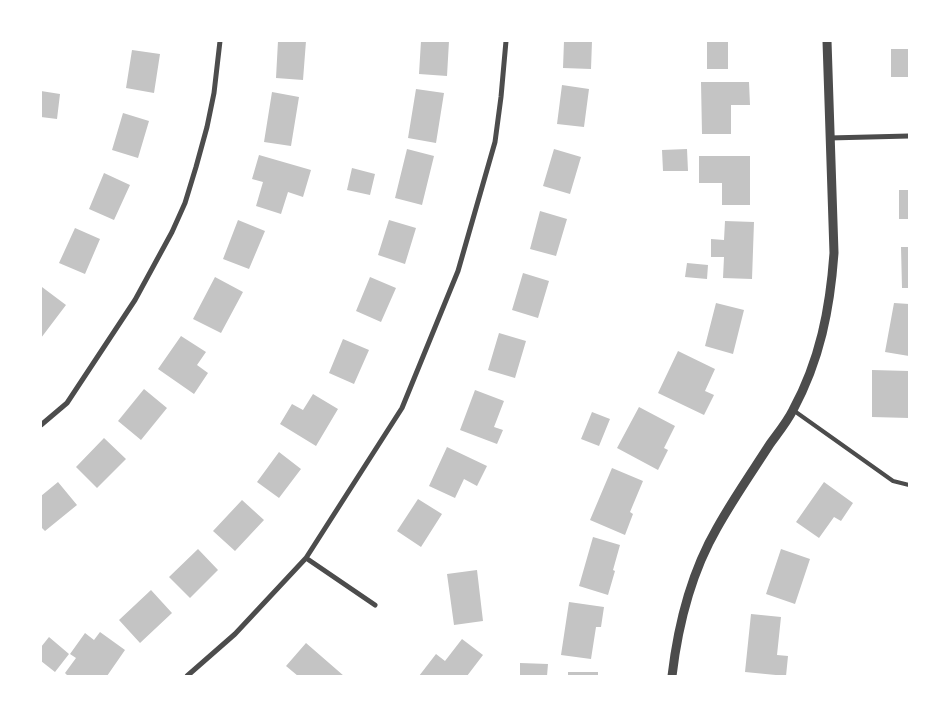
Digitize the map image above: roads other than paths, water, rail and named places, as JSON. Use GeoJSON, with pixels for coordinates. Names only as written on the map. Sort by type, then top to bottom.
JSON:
{"type":"FeatureCollection","features":[{"type":"Feature","properties":{"kind":"street"},"geometry":{"type":"LineString","coordinates":[[41,425],[67,403],[135,300],[172,232],[196,167],[207,127],[214,93],[220,41]]}},
{"type":"Feature","properties":{"kind":"street"},"geometry":{"type":"LineString","coordinates":[[187,676],[235,634],[306,558],[402,408],[458,271],[495,142],[506,41]]}},
{"type":"Feature","properties":{"kind":"street"},"geometry":{"type":"LineString","coordinates":[[672,676],[674,654],[681,620],[701,559],[716,528],[793,410],[809,374],[827,314],[834,253],[827,41]]}},
{"type":"Feature","properties":{"kind":"street"},"geometry":{"type":"LineString","coordinates":[[829,138],[909,136]]}},
{"type":"Feature","properties":{"kind":"street"},"geometry":{"type":"LineString","coordinates":[[306,558],[375,605]]}},
{"type":"Feature","properties":{"kind":"lane"},"geometry":{"type":"LineString","coordinates":[[793,410],[893,481],[909,485]]}}]}
